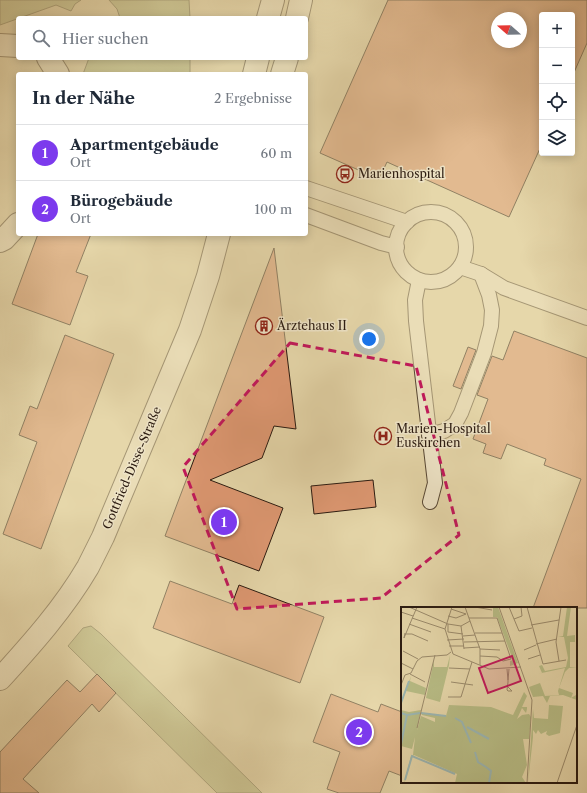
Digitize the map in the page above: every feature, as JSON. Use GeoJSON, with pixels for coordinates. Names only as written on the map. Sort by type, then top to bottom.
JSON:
{"type":"FeatureCollection","features":[{"type":"Feature","properties":{"kind":"street"},"geometry":{"type":"LineString","coordinates":[[269,16],[273,0]]}},
{"type":"Feature","properties":{"kind":"street"},"geometry":{"type":"LineString","coordinates":[[297,16],[301,0]]}},
{"type":"Feature","properties":{"kind":"street"},"geometry":{"type":"LineString","coordinates":[[0,45],[16,46]]}},
{"type":"Feature","properties":{"kind":"street"},"geometry":{"type":"LineString","coordinates":[[49,60],[57,72]]}},
{"type":"Feature","properties":{"kind":"street"},"geometry":{"type":"LineString","coordinates":[[254,72],[258,60]]}},
{"type":"Feature","properties":{"kind":"street"},"geometry":{"type":"LineString","coordinates":[[283,72],[286,60]]}},
{"type":"Feature","properties":{"kind":"street"},"geometry":{"type":"LineString","coordinates":[[0,241],[4,239],[16,226]]}},
{"type":"Feature","properties":{"kind":"street","name":"Gottfried-Disse-Straße"},"geometry":{"type":"LineString","coordinates":[[0,679],[43,631],[68,597],[88,567],[103,537],[190,330],[219,236]]}},
{"type":"Feature","properties":{"kind":"lane"},"geometry":{"type":"LineString","coordinates":[[308,189],[407,222]]}},
{"type":"Feature","properties":{"kind":"lane"},"geometry":{"type":"LineString","coordinates":[[432,213],[446,216],[462,230],[466,245],[464,260],[455,273],[442,280],[434,282],[420,280],[413,277],[403,267],[397,254],[397,247],[400,234],[407,222],[418,215],[432,213]]}},
{"type":"Feature","properties":{"kind":"lane"},"geometry":{"type":"LineString","coordinates":[[308,217],[381,243],[397,247]]}},
{"type":"Feature","properties":{"kind":"lane"},"geometry":{"type":"LineString","coordinates":[[460,267],[481,274],[504,288],[587,318]]}},
{"type":"Feature","properties":{"kind":"lane"},"geometry":{"type":"LineString","coordinates":[[429,435],[444,431],[455,424],[461,413],[484,353],[491,326],[492,310],[489,295],[481,274]]}},
{"type":"Feature","properties":{"kind":"lane"},"geometry":{"type":"LineString","coordinates":[[420,280],[415,300],[416,321],[435,483],[430,502]]}},
{"type":"Feature","properties":{"kind":"highlighted area"},"geometry":{"type":"Polygon","coordinates":[[[290,343],[416,366],[459,535],[381,598],[237,609],[183,467],[290,343]]]}},
{"type":"Feature","properties":{"kind":"green space"},"geometry":{"type":"Polygon","coordinates":[[[0,0],[81,0],[75,4],[71,11],[56,5],[25,16],[16,16],[16,19],[0,25],[0,0]]]}},
{"type":"Feature","properties":{"kind":"green space"},"geometry":{"type":"Polygon","coordinates":[[[109,0],[189,0],[190,16],[119,16],[117,9],[109,0]]]}},
{"type":"Feature","properties":{"kind":"green space"},"geometry":{"type":"Polygon","coordinates":[[[88,60],[190,60],[190,72],[84,72],[88,60]]]}},
{"type":"Feature","properties":{"kind":"green space"},"geometry":{"type":"Polygon","coordinates":[[[91,626],[101,634],[262,793],[217,793],[68,646],[83,628],[91,626]]]}},
{"type":"Feature","properties":{"kind":"building"},"geometry":{"type":"Polygon","coordinates":[[[388,0],[587,0],[587,43],[575,70],[575,12],[539,12],[539,151],[509,217],[387,162],[379,179],[320,153],[388,0]]]}},
{"type":"Feature","properties":{"kind":"building"},"geometry":{"type":"Polygon","coordinates":[[[37,236],[90,236],[76,272],[88,276],[70,325],[12,304],[37,236]]]}},
{"type":"Feature","properties":{"kind":"building"},"geometry":{"type":"Polygon","coordinates":[[[274,248],[296,429],[274,426],[262,458],[210,480],[283,508],[259,571],[165,536],[274,248]]]}},
{"type":"Feature","properties":{"kind":"building"},"geometry":{"type":"Polygon","coordinates":[[[514,331],[587,358],[587,608],[533,607],[581,479],[544,465],[546,459],[507,444],[501,459],[483,453],[486,444],[473,439],[488,399],[477,395],[492,356],[503,360],[514,331]]]}},
{"type":"Feature","properties":{"kind":"building"},"geometry":{"type":"Polygon","coordinates":[[[65,335],[114,354],[41,549],[3,534],[37,442],[19,435],[30,406],[37,409],[65,335]]]}},
{"type":"Feature","properties":{"kind":"building"},"geometry":{"type":"Polygon","coordinates":[[[468,347],[476,350],[461,389],[453,386],[468,347]]]}},
{"type":"Feature","properties":{"kind":"building"},"geometry":{"type":"Polygon","coordinates":[[[373,480],[376,507],[314,514],[311,486],[373,480]]]}},
{"type":"Feature","properties":{"kind":"building"},"geometry":{"type":"Polygon","coordinates":[[[170,581],[232,604],[239,585],[324,617],[300,683],[153,628],[170,581]]]}},
{"type":"Feature","properties":{"kind":"building"},"geometry":{"type":"Polygon","coordinates":[[[97,674],[116,693],[99,712],[92,704],[23,779],[39,793],[0,793],[0,752],[67,680],[80,692],[97,674]]]}},
{"type":"Feature","properties":{"kind":"building"},"geometry":{"type":"Polygon","coordinates":[[[331,694],[378,712],[381,704],[401,712],[401,776],[389,771],[380,793],[339,793],[327,789],[340,752],[313,742],[331,694]]]}},
{"type":"Feature","properties":{"kind":"place","name":"Marienhospital"},"geometry":{"type":"Point","coordinates":[345,174]}},
{"type":"Feature","properties":{"kind":"place","name":"Ärztehaus II"},"geometry":{"type":"Point","coordinates":[264,326]}},
{"type":"Feature","properties":{"kind":"place","name":"Marien-Hospital Euskirchen"},"geometry":{"type":"Point","coordinates":[383,436]}},
{"type":"Feature","properties":{"kind":"place","name":"Apartmentgebäude"},"geometry":{"type":"Point","coordinates":[224,522]}},
{"type":"Feature","properties":{"kind":"place","name":"Bürogebäude"},"geometry":{"type":"Point","coordinates":[359,732]}}]}
